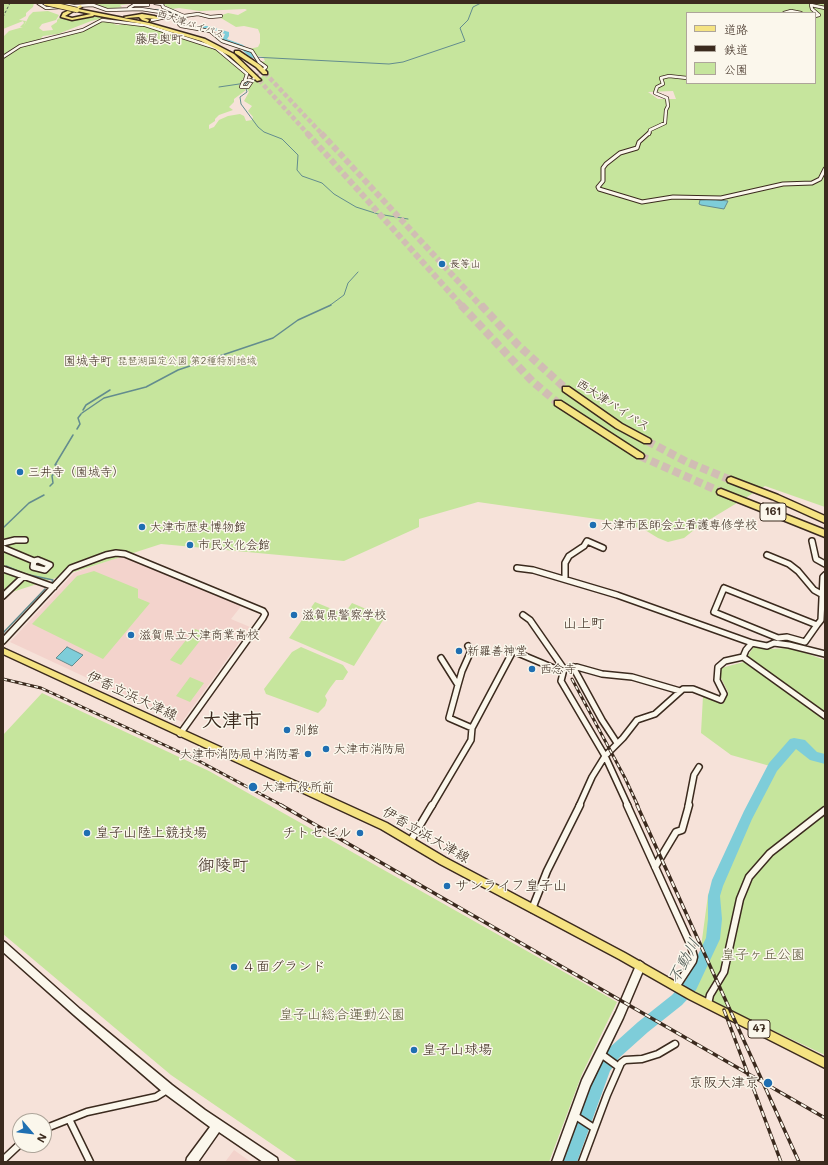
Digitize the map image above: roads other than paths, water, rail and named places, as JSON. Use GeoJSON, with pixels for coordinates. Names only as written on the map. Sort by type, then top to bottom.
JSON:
{"type":"FeatureCollection","features":[{"type":"Feature","properties":{"kind":"highway","name":"西大津バイパス"},"geometry":{"type":"LineString","coordinates":[[55,3],[78,7],[181,33],[211,43],[238,59],[255,80]]}},
{"type":"Feature","properties":{"kind":"highway","name":"西大津バイパス"},"geometry":{"type":"LineString","coordinates":[[48,6],[78,7]]}},
{"type":"Feature","properties":{"kind":"highway"},"geometry":{"type":"LineString","coordinates":[[81,17],[86,14],[78,7],[64,14],[63,17],[72,19],[93,15],[116,17],[145,15],[158,18]]}},
{"type":"Feature","properties":{"kind":"highway"},"geometry":{"type":"LineString","coordinates":[[158,18],[146,16],[141,18],[176,29]]}},
{"type":"Feature","properties":{"kind":"highway","name":"西大津バイパス"},"geometry":{"type":"LineString","coordinates":[[116,17],[176,29],[214,42],[238,53],[265,71]]}},
{"type":"Feature","properties":{"kind":"highway","name":"西大津バイパス"},"geometry":{"type":"LineString","coordinates":[[566,389],[619,426],[647,441]]}},
{"type":"Feature","properties":{"kind":"highway"},"geometry":{"type":"LineString","coordinates":[[558,404],[640,456]]}},
{"type":"Feature","properties":{"kind":"highway","name":"161"},"geometry":{"type":"LineString","coordinates":[[731,480],[775,497],[825,520]]}},
{"type":"Feature","properties":{"kind":"highway","name":"161"},"geometry":{"type":"LineString","coordinates":[[721,492],[825,534]]}},
{"type":"Feature","properties":{"kind":"main road","name":"伊香立浜大津線"},"geometry":{"type":"LineString","coordinates":[[3,651],[180,734],[365,816],[443,861],[612,950],[677,988],[825,1063]]}},
{"type":"Feature","properties":{"kind":"street"},"geometry":{"type":"LineString","coordinates":[[38,3],[48,6]]}},
{"type":"Feature","properties":{"kind":"street"},"geometry":{"type":"LineString","coordinates":[[155,3],[162,4],[163,7],[184,16]]}},
{"type":"Feature","properties":{"kind":"street"},"geometry":{"type":"LineString","coordinates":[[129,9],[134,5],[148,5]]}},
{"type":"Feature","properties":{"kind":"street"},"geometry":{"type":"LineString","coordinates":[[816,12],[812,9],[811,5],[825,8]]}},
{"type":"Feature","properties":{"kind":"street"},"geometry":{"type":"LineString","coordinates":[[78,7],[96,6],[107,10],[148,9],[174,15],[180,19],[179,24],[181,26],[210,31],[222,41],[252,52],[257,57],[259,62],[266,67],[265,71]]}},
{"type":"Feature","properties":{"kind":"street"},"geometry":{"type":"LineString","coordinates":[[177,17],[198,14],[208,17],[221,16]]}},
{"type":"Feature","properties":{"kind":"street"},"geometry":{"type":"LineString","coordinates":[[152,20],[174,15]]}},
{"type":"Feature","properties":{"kind":"street"},"geometry":{"type":"LineString","coordinates":[[3,57],[24,44],[83,30],[102,20],[142,24],[140,23],[216,48],[247,74],[240,87],[248,87],[255,80]]}},
{"type":"Feature","properties":{"kind":"street"},"geometry":{"type":"LineString","coordinates":[[686,78],[669,76],[661,78],[663,84],[657,87],[655,93],[667,98],[668,106],[666,110],[665,123],[650,130],[649,135],[639,142],[636,148],[620,153],[606,164],[603,168],[603,181],[598,187],[599,189],[642,202],[673,197],[721,198],[783,184],[812,183],[820,179],[825,169]]}},
{"type":"Feature","properties":{"kind":"street"},"geometry":{"type":"LineString","coordinates":[[245,80],[255,80]]}},
{"type":"Feature","properties":{"kind":"street"},"geometry":{"type":"LineString","coordinates":[[3,543],[15,540],[25,540]]}},
{"type":"Feature","properties":{"kind":"street"},"geometry":{"type":"LineString","coordinates":[[812,541],[816,559],[825,564]]}},
{"type":"Feature","properties":{"kind":"street"},"geometry":{"type":"LineString","coordinates":[[565,579],[565,563],[570,556],[587,542],[603,548]]}},
{"type":"Feature","properties":{"kind":"street"},"geometry":{"type":"LineString","coordinates":[[3,548],[34,561]]}},
{"type":"Feature","properties":{"kind":"street"},"geometry":{"type":"LineString","coordinates":[[3,641],[71,568],[106,555],[124,554],[259,609],[265,614],[264,618],[180,734]]}},
{"type":"Feature","properties":{"kind":"street"},"geometry":{"type":"LineString","coordinates":[[767,555],[789,564],[798,571],[814,590],[823,596]]}},
{"type":"Feature","properties":{"kind":"street"},"geometry":{"type":"LineString","coordinates":[[517,568],[533,570],[565,579],[712,627],[752,643],[766,646],[774,644],[789,645],[825,654]]}},
{"type":"Feature","properties":{"kind":"street"},"geometry":{"type":"LineString","coordinates":[[3,569],[54,587]]}},
{"type":"Feature","properties":{"kind":"street"},"geometry":{"type":"LineString","coordinates":[[818,625],[724,588],[714,612],[774,636],[787,637],[805,642],[818,625],[821,620],[823,577],[825,575]]}},
{"type":"Feature","properties":{"kind":"street"},"geometry":{"type":"LineString","coordinates":[[3,596],[23,577]]}},
{"type":"Feature","properties":{"kind":"street"},"geometry":{"type":"LineString","coordinates":[[523,615],[530,620],[564,669]]}},
{"type":"Feature","properties":{"kind":"street"},"geometry":{"type":"LineString","coordinates":[[774,636],[774,644]]}},
{"type":"Feature","properties":{"kind":"street"},"geometry":{"type":"LineString","coordinates":[[743,657],[746,650],[752,643]]}},
{"type":"Feature","properties":{"kind":"street"},"geometry":{"type":"LineString","coordinates":[[468,646],[471,651],[458,684],[449,718],[472,728]]}},
{"type":"Feature","properties":{"kind":"street"},"geometry":{"type":"LineString","coordinates":[[410,842],[471,740],[472,728],[511,653],[516,652],[556,669],[580,667],[602,674],[632,677],[680,691]]}},
{"type":"Feature","properties":{"kind":"street"},"geometry":{"type":"LineString","coordinates":[[532,909],[547,871],[592,777],[605,756],[637,720],[655,714],[683,689],[693,689],[721,700],[724,690],[717,680],[718,667],[725,661],[743,657],[825,716]]}},
{"type":"Feature","properties":{"kind":"street"},"geometry":{"type":"LineString","coordinates":[[441,658],[458,684]]}},
{"type":"Feature","properties":{"kind":"street"},"geometry":{"type":"LineString","coordinates":[[574,667],[602,720],[617,743]]}},
{"type":"Feature","properties":{"kind":"street"},"geometry":{"type":"LineString","coordinates":[[564,669],[561,681],[605,756],[691,946],[694,957],[677,988]]}},
{"type":"Feature","properties":{"kind":"street"},"geometry":{"type":"LineString","coordinates":[[655,866],[676,832],[682,830],[688,810],[690,791],[694,775],[699,767]]}},
{"type":"Feature","properties":{"kind":"street"},"geometry":{"type":"LineString","coordinates":[[708,1004],[710,995],[724,972],[740,898],[749,877],[770,853],[825,810]]}},
{"type":"Feature","properties":{"kind":"street"},"geometry":{"type":"LineString","coordinates":[[3,946],[77,1012],[168,1089],[273,1162]]}},
{"type":"Feature","properties":{"kind":"street"},"geometry":{"type":"LineString","coordinates":[[557,1162],[586,1084],[620,1015],[640,966]]}},
{"type":"Feature","properties":{"kind":"street"},"geometry":{"type":"LineString","coordinates":[[582,1162],[593,1127],[621,1063],[625,1060],[642,1059],[658,1054],[675,1044]]}},
{"type":"Feature","properties":{"kind":"street"},"geometry":{"type":"LineString","coordinates":[[601,1054],[619,1067]]}},
{"type":"Feature","properties":{"kind":"street"},"geometry":{"type":"LineString","coordinates":[[52,1125],[87,1112],[156,1097],[168,1089]]}},
{"type":"Feature","properties":{"kind":"street"},"geometry":{"type":"LineString","coordinates":[[575,1115],[593,1127]]}},
{"type":"Feature","properties":{"kind":"street"},"geometry":{"type":"LineString","coordinates":[[69,1119],[90,1162]]}},
{"type":"Feature","properties":{"kind":"street"},"geometry":{"type":"LineString","coordinates":[[191,1162],[218,1125]]}},
{"type":"Feature","properties":{"kind":"street"},"geometry":{"type":"LineString","coordinates":[[3,1160],[12,1152]]}},
{"type":"Feature","properties":{"kind":"water"},"geometry":{"type":"Polygon","coordinates":[[[713,199],[728,201],[724,209],[699,204],[700,200],[713,199]]]}},
{"type":"Feature","properties":{"kind":"water"},"geometry":{"type":"Polygon","coordinates":[[[67,647],[83,655],[72,666],[56,658],[67,647]]]}},
{"type":"Feature","properties":{"kind":"waterway"},"geometry":{"type":"LineString","coordinates":[[259,63],[253,57],[389,64],[403,62],[465,41],[460,28],[468,20],[473,7],[481,3]]}},
{"type":"Feature","properties":{"kind":"waterway"},"geometry":{"type":"LineString","coordinates":[[143,9],[164,11],[178,16]]}},
{"type":"Feature","properties":{"kind":"waterway"},"geometry":{"type":"LineString","coordinates":[[179,17],[182,22],[189,27],[208,27],[227,33],[227,36],[224,39],[241,46],[253,57]]}},
{"type":"Feature","properties":{"kind":"waterway"},"geometry":{"type":"LineString","coordinates":[[250,80],[245,85],[247,92],[240,97],[241,104],[258,127],[264,132],[282,139],[298,155],[297,170],[302,176],[322,183],[334,194],[356,207],[378,214],[408,219]]}},
{"type":"Feature","properties":{"kind":"waterway"},"geometry":{"type":"LineString","coordinates":[[219,87],[246,83]]}},
{"type":"Feature","properties":{"kind":"waterway"},"geometry":{"type":"LineString","coordinates":[[329,306],[344,295],[348,283],[358,272]]}},
{"type":"Feature","properties":{"kind":"waterway"},"geometry":{"type":"LineString","coordinates":[[82,413],[104,398],[146,387],[178,370],[273,338],[298,320],[329,306]]}},
{"type":"Feature","properties":{"kind":"waterway"},"geometry":{"type":"LineString","coordinates":[[83,410],[86,405],[110,390]]}},
{"type":"Feature","properties":{"kind":"waterway"},"geometry":{"type":"LineString","coordinates":[[77,429],[80,424],[78,418],[81,414]]}},
{"type":"Feature","properties":{"kind":"waterway"},"geometry":{"type":"LineString","coordinates":[[57,465],[55,465],[73,435]]}},
{"type":"Feature","properties":{"kind":"waterway"},"geometry":{"type":"LineString","coordinates":[[50,486],[53,483],[52,476],[59,467]]}},
{"type":"Feature","properties":{"kind":"waterway"},"geometry":{"type":"LineString","coordinates":[[3,528],[29,503],[44,495]]}},
{"type":"Feature","properties":{"kind":"waterway"},"geometry":{"type":"LineString","coordinates":[[6,566],[25,574],[53,580],[52,582]]}},
{"type":"Feature","properties":{"kind":"waterway"},"geometry":{"type":"LineString","coordinates":[[3,633],[45,589]]}},
{"type":"Feature","properties":{"kind":"waterway","name":"不動川"},"geometry":{"type":"LineString","coordinates":[[569,1162],[604,1067],[614,1053],[643,1027],[677,1000],[691,985],[700,968],[713,939],[715,919],[714,896],[717,885],[748,815],[773,767],[794,743],[801,744],[814,756],[825,759]]}},
{"type":"Feature","properties":{"kind":"tunnel"},"geometry":{"type":"LineString","coordinates":[[254,78],[264,69]]}},
{"type":"Feature","properties":{"kind":"tunnel"},"geometry":{"type":"LineString","coordinates":[[265,73],[322,134]]}},
{"type":"Feature","properties":{"kind":"tunnel"},"geometry":{"type":"LineString","coordinates":[[259,80],[308,134]]}},
{"type":"Feature","properties":{"kind":"tunnel"},"geometry":{"type":"LineString","coordinates":[[307,133],[462,306]]}},
{"type":"Feature","properties":{"kind":"tunnel"},"geometry":{"type":"LineString","coordinates":[[321,133],[481,306]]}},
{"type":"Feature","properties":{"kind":"tunnel"},"geometry":{"type":"LineString","coordinates":[[461,305],[532,381],[558,403]]}},
{"type":"Feature","properties":{"kind":"tunnel"},"geometry":{"type":"LineString","coordinates":[[481,305],[518,345],[566,389]]}},
{"type":"Feature","properties":{"kind":"tunnel"},"geometry":{"type":"LineString","coordinates":[[647,441],[687,462],[731,480]]}},
{"type":"Feature","properties":{"kind":"tunnel"},"geometry":{"type":"LineString","coordinates":[[640,456],[721,492]]}},
{"type":"Feature","properties":{"kind":"railway"},"geometry":{"type":"LineString","coordinates":[[3,679],[41,688],[199,761],[283,806]]}},
{"type":"Feature","properties":{"kind":"railway"},"geometry":{"type":"LineString","coordinates":[[572,679],[625,778],[638,806]]}},
{"type":"Feature","properties":{"kind":"railway"},"geometry":{"type":"LineString","coordinates":[[281,805],[748,1074]]}},
{"type":"Feature","properties":{"kind":"railway"},"geometry":{"type":"LineString","coordinates":[[637,805],[763,1082]]}},
{"type":"Feature","properties":{"kind":"railway"},"geometry":{"type":"LineString","coordinates":[[724,1010],[748,1074]]}},
{"type":"Feature","properties":{"kind":"railway"},"geometry":{"type":"LineString","coordinates":[[748,1074],[763,1082]]}},
{"type":"Feature","properties":{"kind":"railway"},"geometry":{"type":"LineString","coordinates":[[748,1074],[781,1162]]}},
{"type":"Feature","properties":{"kind":"railway"},"geometry":{"type":"LineString","coordinates":[[763,1082],[825,1118]]}},
{"type":"Feature","properties":{"kind":"railway"},"geometry":{"type":"LineString","coordinates":[[763,1082],[799,1162]]}},
{"type":"Feature","properties":{"kind":"place","name":"長等山"},"geometry":{"type":"Point","coordinates":[442,264]}},
{"type":"Feature","properties":{"kind":"place","name":"三井寺（園城寺）"},"geometry":{"type":"Point","coordinates":[20,472]}},
{"type":"Feature","properties":{"kind":"place","name":"大津市医師会立看護専修学校"},"geometry":{"type":"Point","coordinates":[593,525]}},
{"type":"Feature","properties":{"kind":"place","name":"大津市歴史博物館"},"geometry":{"type":"Point","coordinates":[142,527]}},
{"type":"Feature","properties":{"kind":"place","name":"市民文化会館"},"geometry":{"type":"Point","coordinates":[190,545]}},
{"type":"Feature","properties":{"kind":"place","name":"滋賀県警察学校"},"geometry":{"type":"Point","coordinates":[294,615]}},
{"type":"Feature","properties":{"kind":"place","name":"滋賀県立大津商業高校"},"geometry":{"type":"Point","coordinates":[131,635]}},
{"type":"Feature","properties":{"kind":"place","name":"新羅善神堂"},"geometry":{"type":"Point","coordinates":[459,651]}},
{"type":"Feature","properties":{"kind":"place","name":"西念寺"},"geometry":{"type":"Point","coordinates":[532,669]}},
{"type":"Feature","properties":{"kind":"place","name":"別館"},"geometry":{"type":"Point","coordinates":[287,730]}},
{"type":"Feature","properties":{"kind":"place","name":"大津市消防局"},"geometry":{"type":"Point","coordinates":[326,749]}},
{"type":"Feature","properties":{"kind":"place","name":"大津市消防局中消防署"},"geometry":{"type":"Point","coordinates":[308,754]}},
{"type":"Feature","properties":{"kind":"place","name":"大津市役所前"},"geometry":{"type":"Point","coordinates":[253,787]}},
{"type":"Feature","properties":{"kind":"place","name":"皇子山陸上競技場"},"geometry":{"type":"Point","coordinates":[87,833]}},
{"type":"Feature","properties":{"kind":"place","name":"チトセビル"},"geometry":{"type":"Point","coordinates":[360,833]}},
{"type":"Feature","properties":{"kind":"place","name":"サンライフ皇子山"},"geometry":{"type":"Point","coordinates":[447,886]}},
{"type":"Feature","properties":{"kind":"place","name":"４面グランド"},"geometry":{"type":"Point","coordinates":[234,967]}},
{"type":"Feature","properties":{"kind":"place","name":"皇子山球場"},"geometry":{"type":"Point","coordinates":[414,1050]}},
{"type":"Feature","properties":{"kind":"place","name":"京阪大津京"},"geometry":{"type":"Point","coordinates":[768,1083]}},
{"type":"Feature","properties":{"kind":"district","name":"藤尾奥町"},"geometry":{"type":"Point","coordinates":[159,39]}},
{"type":"Feature","properties":{"kind":"district","name":"園城寺町"},"geometry":{"type":"Point","coordinates":[88,361]}},
{"type":"Feature","properties":{"kind":"district","name":"山上町"},"geometry":{"type":"Point","coordinates":[584,624]}},
{"type":"Feature","properties":{"kind":"district","name":"大津市"},"geometry":{"type":"Point","coordinates":[232,721]}},
{"type":"Feature","properties":{"kind":"district","name":"御陵町"},"geometry":{"type":"Point","coordinates":[223,866]}},
{"type":"Feature","properties":{"kind":"park label","name":"琵琶湖国定公園 第2種特別地域"},"geometry":{"type":"Point","coordinates":[187,361]}},
{"type":"Feature","properties":{"kind":"park label","name":"皇子ヶ丘公園"},"geometry":{"type":"Point","coordinates":[763,955]}},
{"type":"Feature","properties":{"kind":"park label","name":"皇子山総合運動公園"},"geometry":{"type":"Point","coordinates":[342,1015]}}]}
